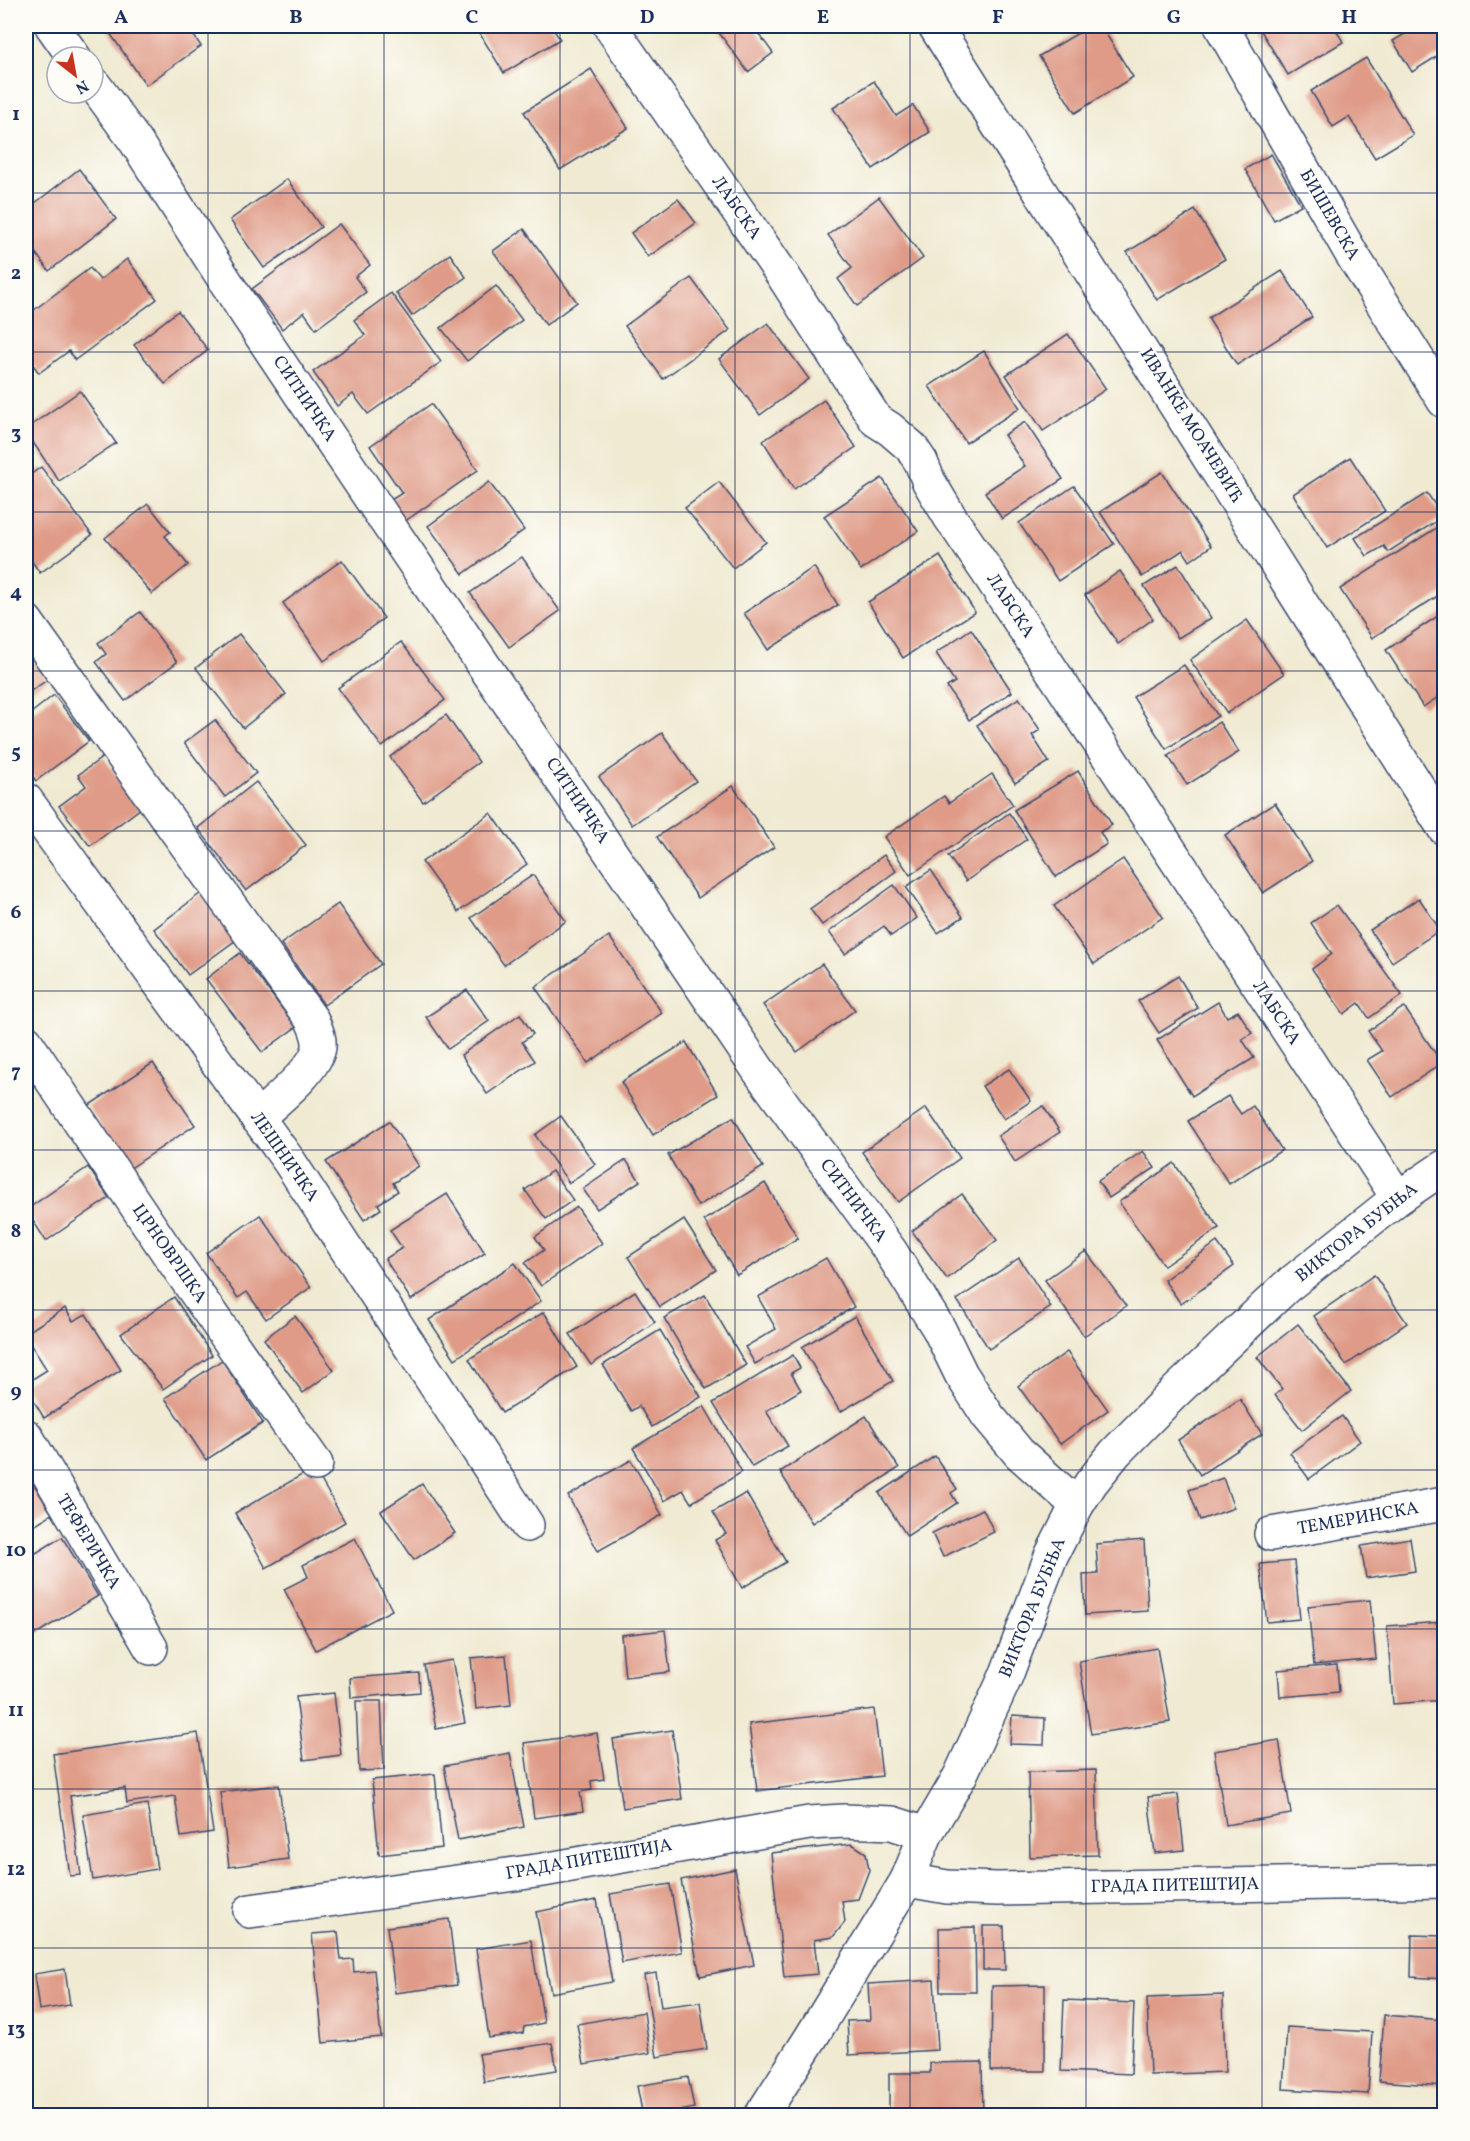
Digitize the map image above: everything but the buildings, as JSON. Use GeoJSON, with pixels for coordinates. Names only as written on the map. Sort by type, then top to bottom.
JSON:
{"type":"FeatureCollection","features":[{"type":"Feature","properties":{"kind":"street"},"geometry":{"type":"LineString","coordinates":[[52,26],[65,45]]}},
{"type":"Feature","properties":{"kind":"street","name":"ЛАБСКА"},"geometry":{"type":"LineString","coordinates":[[610,26],[784,277],[876,420],[890,429],[916,454],[950,517],[1398,1198]]}},
{"type":"Feature","properties":{"kind":"street","name":"ИВАНКЕ МОАЧЕВИЋ"},"geometry":{"type":"LineString","coordinates":[[935,26],[1190,424],[1444,828]]}},
{"type":"Feature","properties":{"kind":"street","name":"БИШЕВСКА"},"geometry":{"type":"LineString","coordinates":[[1221,26],[1351,253],[1444,401]]}},
{"type":"Feature","properties":{"kind":"street","name":"СИТНИЧКА"},"geometry":{"type":"LineString","coordinates":[[105,99],[136,142],[242,307],[759,1071],[891,1252],[939,1329],[961,1374],[988,1416],[1019,1453],[1077,1505]]}},
{"type":"Feature","properties":{"kind":"street"},"geometry":{"type":"LineString","coordinates":[[26,621],[312,1020],[319,1036],[318,1050],[308,1068],[257,1118]]}},
{"type":"Feature","properties":{"kind":"street","name":"ЛЕШНИЧКА"},"geometry":{"type":"LineString","coordinates":[[26,800],[289,1161],[526,1525]]}},
{"type":"Feature","properties":{"kind":"street","name":"ЦРНОВРШКА"},"geometry":{"type":"LineString","coordinates":[[26,1042],[175,1262],[316,1464]]}},
{"type":"Feature","properties":{"kind":"street","name":"ВИКТОРА БУБЊА"},"geometry":{"type":"LineString","coordinates":[[761,2115],[907,1880],[926,1834],[960,1776],[1002,1686],[1051,1556],[1091,1483],[1116,1453],[1220,1348],[1286,1287],[1398,1198],[1444,1167]]}},
{"type":"Feature","properties":{"kind":"street","name":"ТЕФЕРИЧКА"},"geometry":{"type":"LineString","coordinates":[[26,1436],[151,1648]]}},
{"type":"Feature","properties":{"kind":"street","name":"ТЕМЕРИНСКА"},"geometry":{"type":"LineString","coordinates":[[1271,1534],[1444,1504]]}},
{"type":"Feature","properties":{"kind":"street","name":"ГРАДА ПИТЕШТИЈА"},"geometry":{"type":"LineString","coordinates":[[250,1911],[543,1870],[809,1823],[844,1821],[892,1823],[926,1834]]}},
{"type":"Feature","properties":{"kind":"street","name":"ГРАДА ПИТЕШТИЈА"},"geometry":{"type":"LineString","coordinates":[[907,1880],[947,1887],[996,1889],[1444,1881]]}}]}
